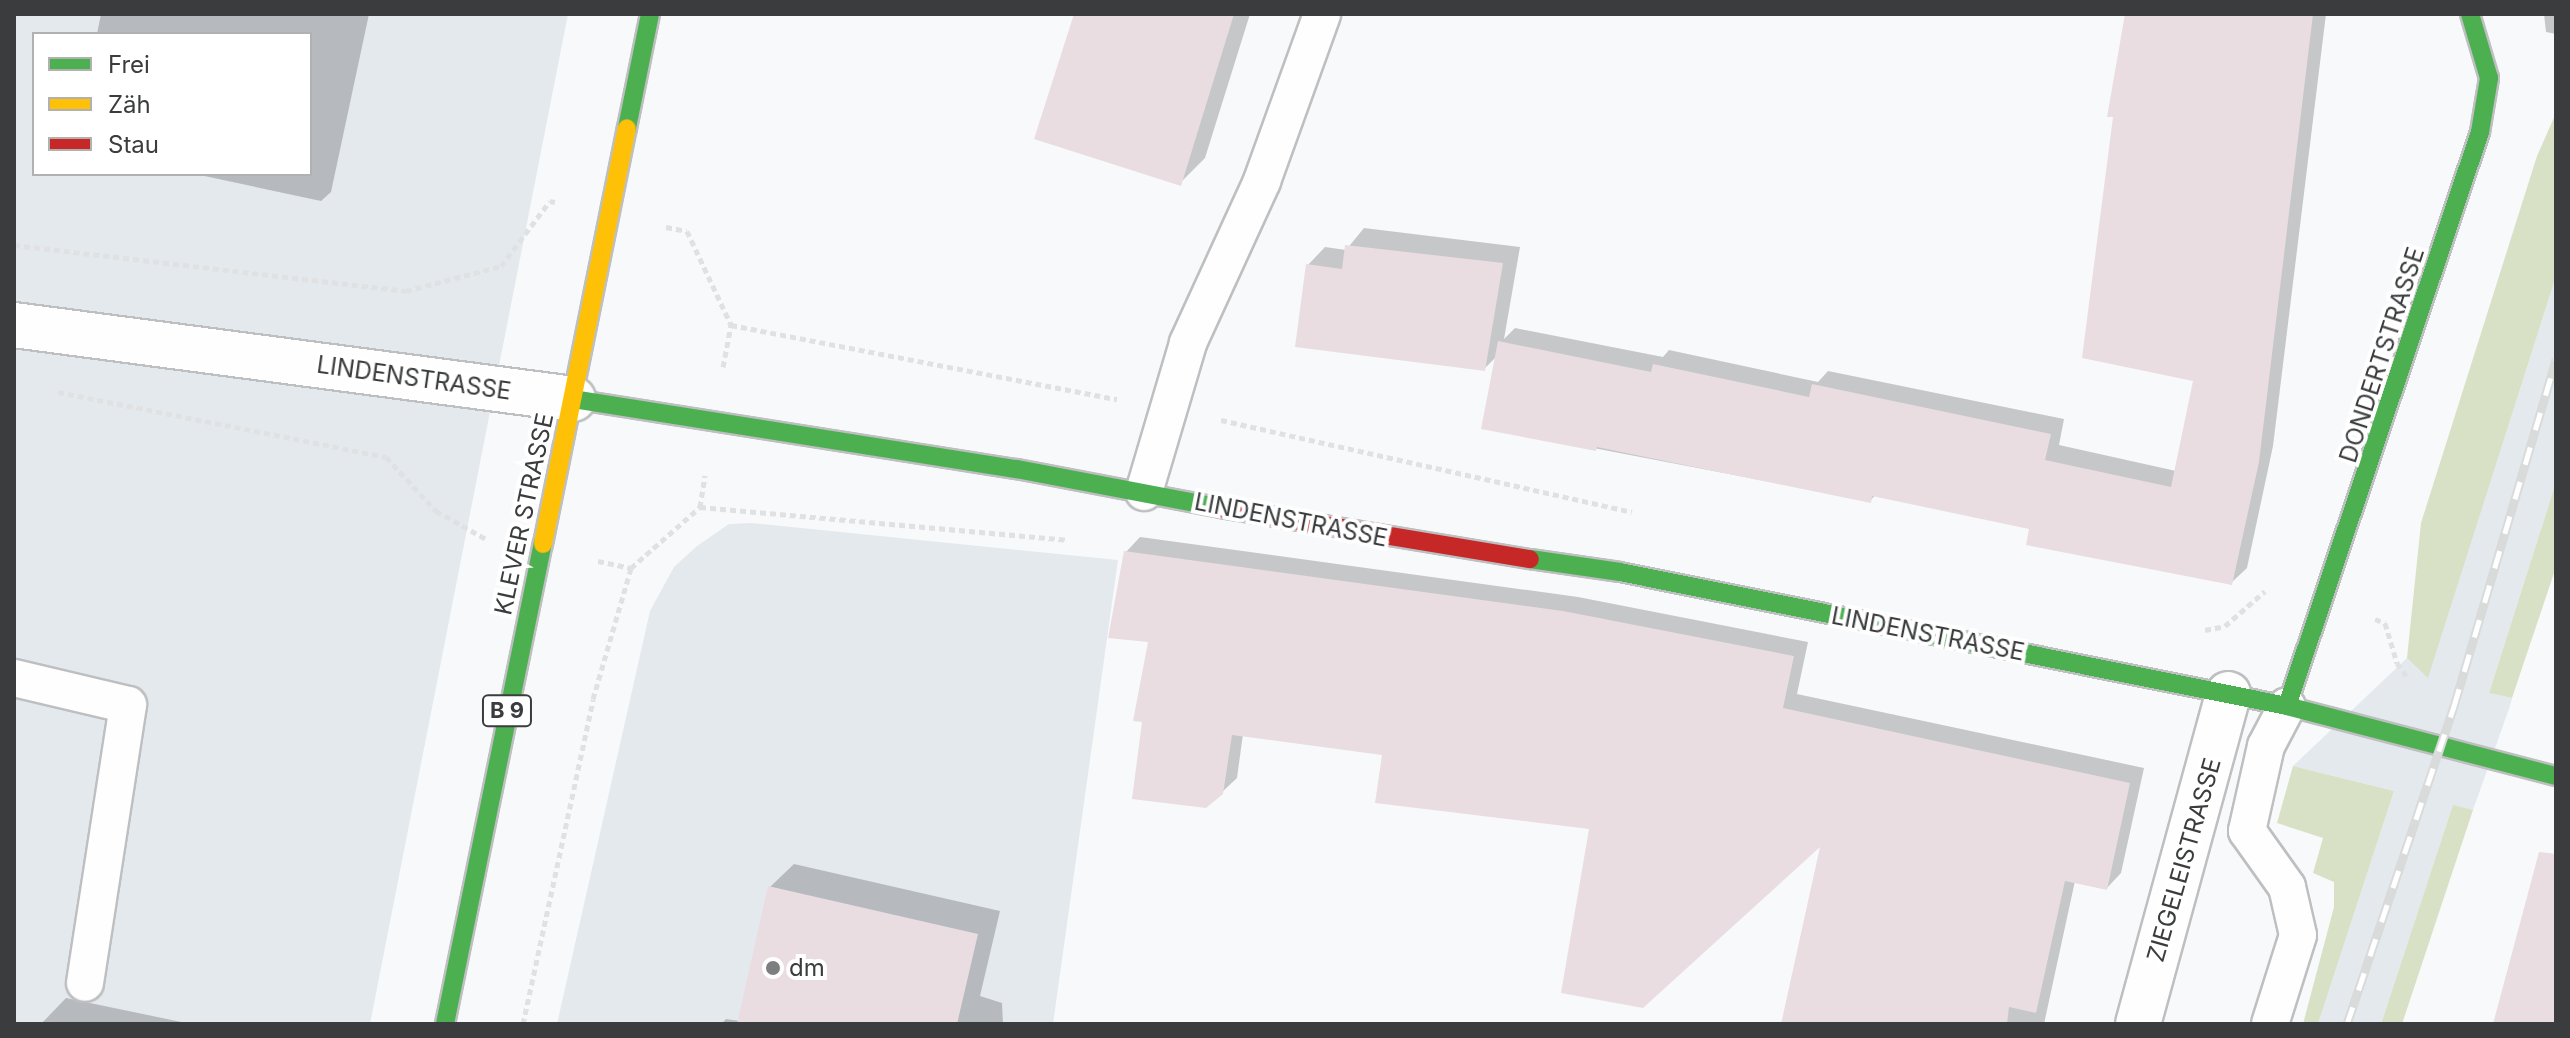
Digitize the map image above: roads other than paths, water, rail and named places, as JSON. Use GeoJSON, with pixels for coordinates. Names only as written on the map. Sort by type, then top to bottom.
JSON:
{"type":"FeatureCollection","features":[{"type":"Feature","properties":{"kind":"street","name":"KLEVER STRASSE"},"geometry":{"type":"LineString","coordinates":[[445,1024],[650,14]]}},
{"type":"Feature","properties":{"kind":"street","name":"DONDERTSTRASSE"},"geometry":{"type":"LineString","coordinates":[[2287,706],[2327,600],[2480,132],[2489,78],[2470,14]]}},
{"type":"Feature","properties":{"kind":"street","name":"LINDENSTRASSE"},"geometry":{"type":"LineString","coordinates":[[14,325],[573,399],[1144,492],[1381,538],[1620,572],[2287,706],[2556,776]]}},
{"type":"Feature","properties":{"kind":"street","name":"ZIEGELEISTRASSE"},"geometry":{"type":"LineString","coordinates":[[2138,1024],[2228,694]]}},
{"type":"Feature","properties":{"kind":"lane"},"geometry":{"type":"LineString","coordinates":[[1144,492],[1188,343],[1262,181],[1322,14]]}},
{"type":"Feature","properties":{"kind":"lane"},"geometry":{"type":"LineString","coordinates":[[14,678],[128,705],[85,983]]}},
{"type":"Feature","properties":{"kind":"lane"},"geometry":{"type":"LineString","coordinates":[[2270,1024],[2298,935],[2287,887],[2247,831],[2266,746],[2287,706]]}},
{"type":"Feature","properties":{"kind":"railway"},"geometry":{"type":"LineString","coordinates":[[2347,1024],[2454,706],[2556,359]]}},
{"type":"Feature","properties":{"kind":"place","name":"dm"},"geometry":{"type":"Point","coordinates":[773,968]}}]}
